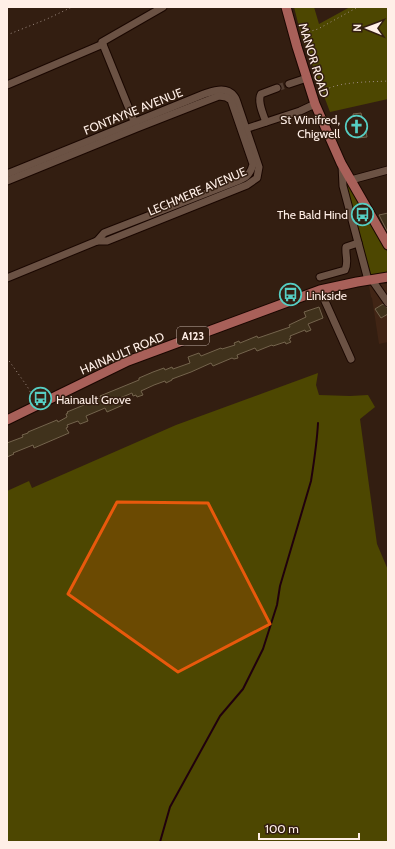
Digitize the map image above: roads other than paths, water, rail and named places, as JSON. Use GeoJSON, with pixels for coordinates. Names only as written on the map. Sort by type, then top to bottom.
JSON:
{"type":"FeatureCollection","features":[{"type":"Feature","properties":{"kind":"main road","name":"MANOR ROAD"},"geometry":{"type":"LineString","coordinates":[[286,7],[315,103],[341,163],[388,245]]}},
{"type":"Feature","properties":{"kind":"main road","name":"HAINAULT ROAD"},"geometry":{"type":"LineString","coordinates":[[7,420],[128,361],[320,290],[388,277]]}},
{"type":"Feature","properties":{"kind":"street"},"geometry":{"type":"LineString","coordinates":[[7,85],[102,43],[163,7]]}},
{"type":"Feature","properties":{"kind":"street"},"geometry":{"type":"LineString","coordinates":[[102,43],[136,125]]}},
{"type":"Feature","properties":{"kind":"street"},"geometry":{"type":"LineString","coordinates":[[289,84],[307,78]]}},
{"type":"Feature","properties":{"kind":"street"},"geometry":{"type":"LineString","coordinates":[[266,122],[259,97],[261,94],[277,88]]}},
{"type":"Feature","properties":{"kind":"street","name":"FONTAYNE AVENUE"},"geometry":{"type":"LineString","coordinates":[[7,181],[30,168],[205,97],[217,90],[228,90],[234,96],[244,130]]}},
{"type":"Feature","properties":{"kind":"street"},"geometry":{"type":"LineString","coordinates":[[244,130],[300,111],[315,103]]}},
{"type":"Feature","properties":{"kind":"street","name":"LECHMERE AVENUE"},"geometry":{"type":"LineString","coordinates":[[7,278],[97,241],[104,233],[171,211],[236,186],[247,185],[257,178],[259,167],[244,130]]}},
{"type":"Feature","properties":{"kind":"street","name":"MANOR ROAD"},"geometry":{"type":"LineString","coordinates":[[341,163],[343,186],[358,243],[370,280]]}},
{"type":"Feature","properties":{"kind":"street","name":"FONTAYNE AVENUE"},"geometry":{"type":"LineString","coordinates":[[7,174],[30,168]]}},
{"type":"Feature","properties":{"kind":"street"},"geometry":{"type":"LineString","coordinates":[[351,180],[388,170]]}},
{"type":"Feature","properties":{"kind":"street"},"geometry":{"type":"LineString","coordinates":[[320,277],[346,270],[346,247],[358,243]]}},
{"type":"Feature","properties":{"kind":"street"},"geometry":{"type":"LineString","coordinates":[[370,280],[379,289],[388,303]]}},
{"type":"Feature","properties":{"kind":"street"},"geometry":{"type":"LineString","coordinates":[[379,289],[388,290]]}},
{"type":"Feature","properties":{"kind":"street"},"geometry":{"type":"LineString","coordinates":[[320,290],[351,359]]}},
{"type":"Feature","properties":{"kind":"waterway"},"geometry":{"type":"LineString","coordinates":[[160,842],[170,807],[220,716],[243,689],[263,649],[277,605],[280,586],[311,481],[318,423]]}},
{"type":"Feature","properties":{"kind":"tunnel"},"geometry":{"type":"LineString","coordinates":[[277,88],[289,84]]}},
{"type":"Feature","properties":{"kind":"place","name":"St Winifred, Chigwell"},"geometry":{"type":"Point","coordinates":[356,126]}},
{"type":"Feature","properties":{"kind":"place","name":"The Bald Hind"},"geometry":{"type":"Point","coordinates":[363,214]}},
{"type":"Feature","properties":{"kind":"place","name":"Linkside"},"geometry":{"type":"Point","coordinates":[290,295]}},
{"type":"Feature","properties":{"kind":"place","name":"Hainault Grove"},"geometry":{"type":"Point","coordinates":[40,399]}}]}
